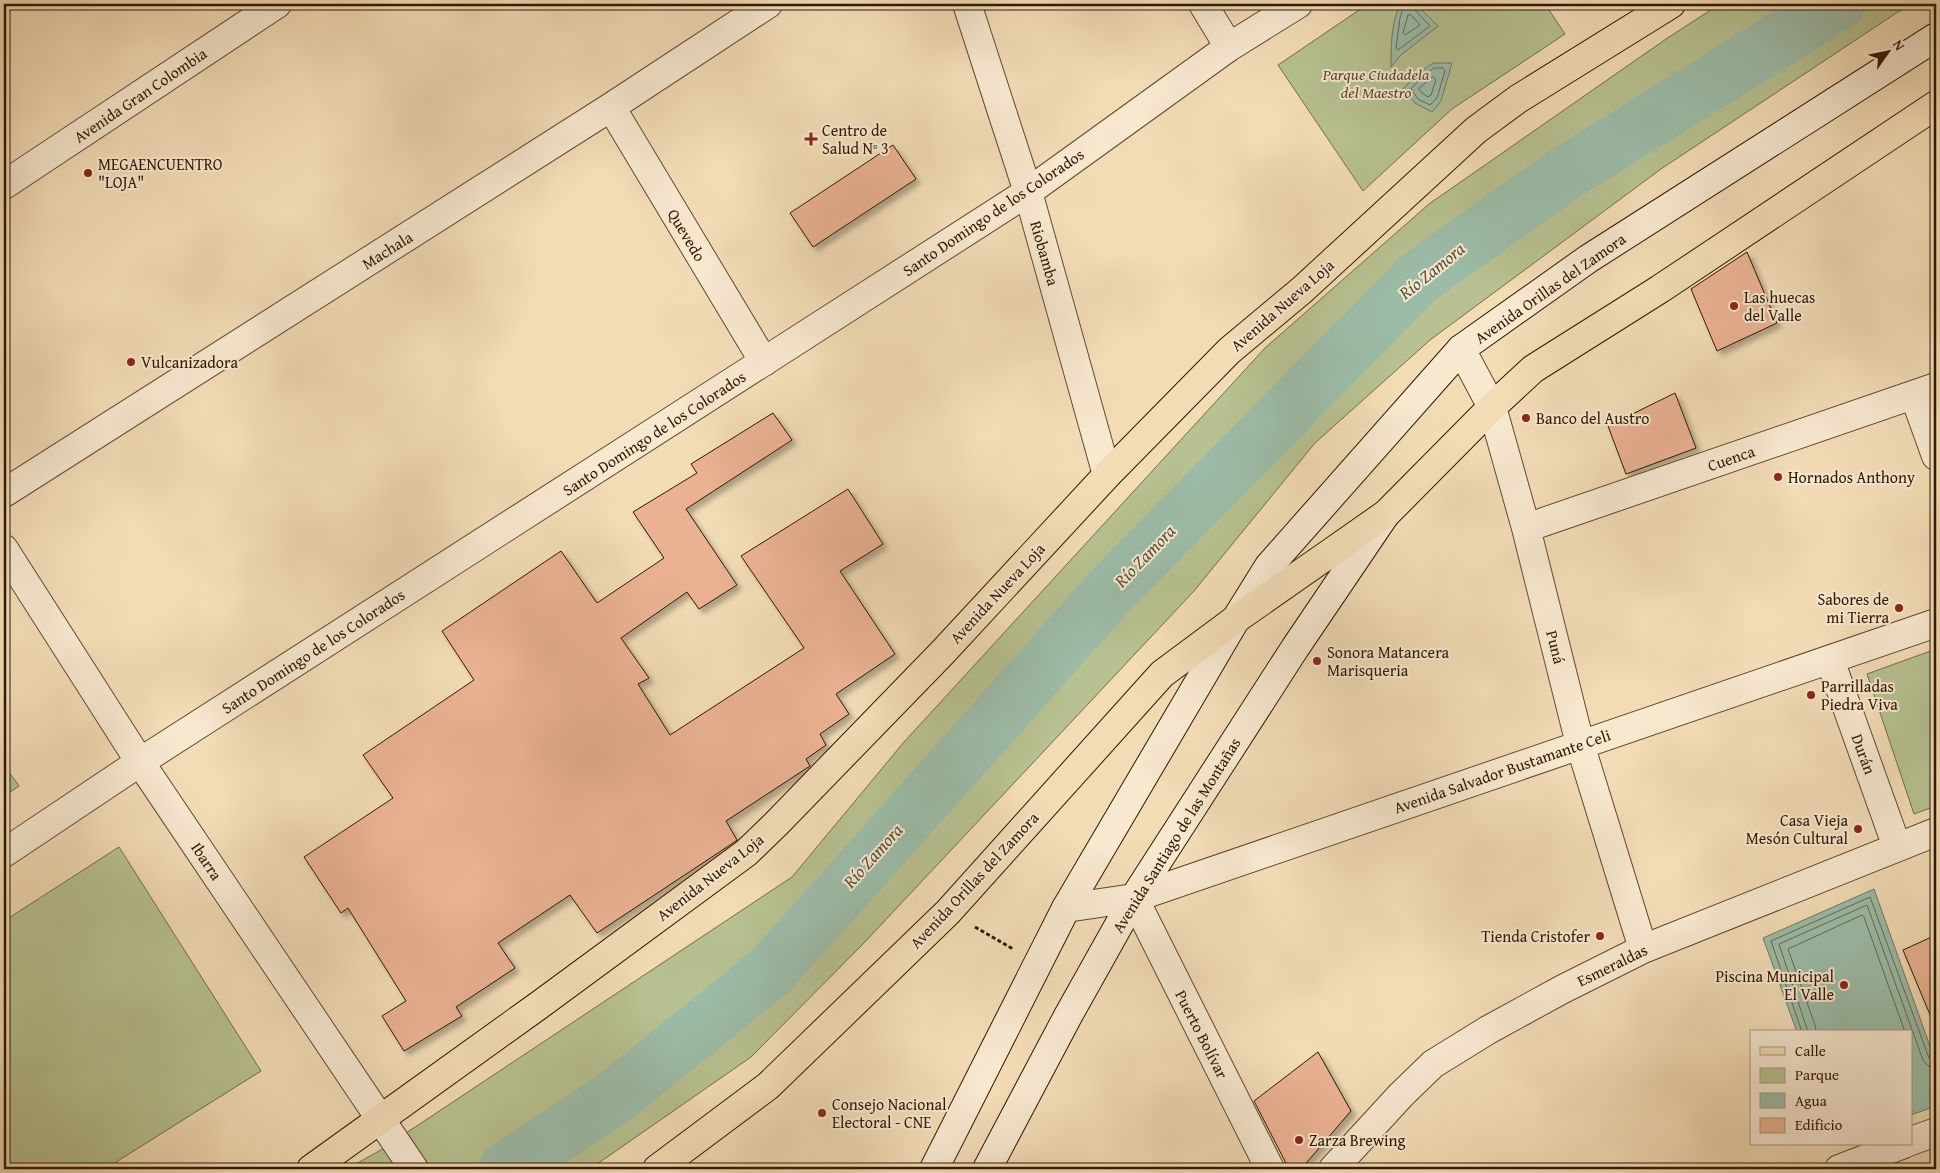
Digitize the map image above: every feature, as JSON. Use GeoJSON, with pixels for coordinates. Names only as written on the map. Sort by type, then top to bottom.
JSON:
{"type":"FeatureCollection","features":[{"type":"Feature","properties":{"kind":"main road","name":"Avenida Nueva Loja"},"geometry":{"type":"LineString","coordinates":[[311,1169],[538,1006],[746,853],[943,652],[1107,475],[1229,350],[1302,290],[1476,130],[1518,99],[1671,4]]}},
{"type":"Feature","properties":{"kind":"main road","name":"Avenida Orillas del Zamora"},"geometry":{"type":"LineString","coordinates":[[657,1169],[768,1086],[948,912],[1162,674],[1236,619],[1386,514],[1532,369],[1660,289],[1936,105]]}},
{"type":"Feature","properties":{"kind":"street","name":"Avenida Gran Colombia"},"geometry":{"type":"LineString","coordinates":[[4,185],[276,4]]}},
{"type":"Feature","properties":{"kind":"street","name":"Machala"},"geometry":{"type":"LineString","coordinates":[[4,493],[610,107],[768,4]]}},
{"type":"Feature","properties":{"kind":"street","name":"Riobamba"},"geometry":{"type":"LineString","coordinates":[[967,4],[1028,192],[1107,475]]}},
{"type":"Feature","properties":{"kind":"street"},"geometry":{"type":"LineString","coordinates":[[1203,4],[1229,47]]}},
{"type":"Feature","properties":{"kind":"street","name":"Santo Domingo de los Colorados"},"geometry":{"type":"LineString","coordinates":[[4,853],[140,762],[1028,192],[1229,47],[1298,4]]}},
{"type":"Feature","properties":{"kind":"street","name":"Avenida Orillas del Zamora"},"geometry":{"type":"LineString","coordinates":[[1236,619],[1269,566],[1461,349],[1588,259],[1936,36]]}},
{"type":"Feature","properties":{"kind":"street","name":"Quevedo"},"geometry":{"type":"LineString","coordinates":[[610,107],[764,362]]}},
{"type":"Feature","properties":{"kind":"street","name":"Puná"},"geometry":{"type":"LineString","coordinates":[[1461,349],[1492,407],[1526,528],[1580,744],[1643,949]]}},
{"type":"Feature","properties":{"kind":"street"},"geometry":{"type":"LineString","coordinates":[[1925,391],[1936,456]]}},
{"type":"Feature","properties":{"kind":"street","name":"Cuenca"},"geometry":{"type":"LineString","coordinates":[[1526,528],[1925,391]]}},
{"type":"Feature","properties":{"kind":"street","name":"Avenida Santiago de las Montañas"},"geometry":{"type":"LineString","coordinates":[[987,1169],[1069,1014],[1134,898],[1295,648],[1386,514]]}},
{"type":"Feature","properties":{"kind":"street","name":"Ibarra"},"geometry":{"type":"LineString","coordinates":[[4,549],[140,762],[414,1169]]}},
{"type":"Feature","properties":{"kind":"street"},"geometry":{"type":"LineString","coordinates":[[934,1169],[1066,908],[1236,619]]}},
{"type":"Feature","properties":{"kind":"street","name":"Avenida Salvador Bustamante Celi"},"geometry":{"type":"LineString","coordinates":[[1066,908],[1134,898],[1936,623]]}},
{"type":"Feature","properties":{"kind":"street","name":"Durán"},"geometry":{"type":"LineString","coordinates":[[1830,660],[1897,847]]}},
{"type":"Feature","properties":{"kind":"street","name":"Esmeraldas"},"geometry":{"type":"LineString","coordinates":[[1333,1169],[1401,1095],[1433,1064],[1488,1030],[1643,949],[1936,832]]}},
{"type":"Feature","properties":{"kind":"street","name":"Puerto Bolívar"},"geometry":{"type":"LineString","coordinates":[[1134,898],[1270,1169]]}},
{"type":"Feature","properties":{"kind":"street"},"geometry":{"type":"LineString","coordinates":[[1912,1141],[1936,1132]]}},
{"type":"Feature","properties":{"kind":"street"},"geometry":{"type":"LineString","coordinates":[[1839,1169],[1899,1146]]}},
{"type":"Feature","properties":{"kind":"path"},"geometry":{"type":"LineString","coordinates":[[948,912],[1038,963]]}},
{"type":"Feature","properties":{"kind":"green space","name":"Parque Ciudadela del Maestro"},"geometry":{"type":"Polygon","coordinates":[[[1368,4],[1545,4],[1565,34],[1452,109],[1363,191],[1278,65],[1368,4]]]}},
{"type":"Feature","properties":{"kind":"green space"},"geometry":{"type":"Polygon","coordinates":[[[1720,4],[1910,4],[1661,169],[1430,340],[1315,443],[1194,591],[863,944],[751,1057],[590,1169],[347,1169],[379,1151],[792,877],[904,742],[1265,348],[1429,204],[1666,39],[1720,4]]]}},
{"type":"Feature","properties":{"kind":"green space"},"geometry":{"type":"Polygon","coordinates":[[[1936,649],[1936,806],[1914,814],[1867,674],[1936,649]]]}},
{"type":"Feature","properties":{"kind":"green space"},"geometry":{"type":"Polygon","coordinates":[[[4,765],[19,786],[4,796],[4,765]]]}},
{"type":"Feature","properties":{"kind":"green space"},"geometry":{"type":"Polygon","coordinates":[[[119,847],[261,1071],[105,1169],[4,1169],[4,921],[119,847]]]}},
{"type":"Feature","properties":{"kind":"water"},"geometry":{"type":"Polygon","coordinates":[[[1400,4],[1416,4],[1438,26],[1401,55],[1391,67],[1393,27],[1400,4]]]}},
{"type":"Feature","properties":{"kind":"water"},"geometry":{"type":"Polygon","coordinates":[[[1433,63],[1452,63],[1441,101],[1432,112],[1415,103],[1403,89],[1416,75],[1433,63]]]}},
{"type":"Feature","properties":{"kind":"water","name":"Piscina Municipal El Valle"},"geometry":{"type":"Polygon","coordinates":[[[1874,889],[1936,1063],[1936,1106],[1912,1115],[1912,1030],[1796,1030],[1763,938],[1874,889]]]}},
{"type":"Feature","properties":{"kind":"building"},"geometry":{"type":"Polygon","coordinates":[[[893,145],[916,179],[813,247],[790,213],[893,145]]]}},
{"type":"Feature","properties":{"kind":"building","name":"Las huecas del Valle"},"geometry":{"type":"Polygon","coordinates":[[[1747,252],[1777,323],[1717,351],[1691,289],[1747,252]]]}},
{"type":"Feature","properties":{"kind":"building"},"geometry":{"type":"Polygon","coordinates":[[[1675,393],[1696,448],[1626,474],[1608,426],[1675,393]]]}},
{"type":"Feature","properties":{"kind":"building"},"geometry":{"type":"Polygon","coordinates":[[[773,413],[792,440],[686,509],[737,585],[699,609],[687,592],[621,638],[649,678],[638,684],[670,735],[804,648],[741,556],[848,489],[883,544],[840,571],[895,654],[836,694],[849,714],[820,734],[826,745],[806,759],[810,766],[726,821],[736,841],[597,933],[570,895],[498,943],[515,968],[456,1007],[462,1016],[404,1051],[382,1016],[406,1001],[348,908],[341,913],[304,857],[393,798],[363,755],[474,680],[442,631],[561,551],[597,603],[664,558],[633,512],[697,473],[691,464],[773,413]]]}},
{"type":"Feature","properties":{"kind":"building"},"geometry":{"type":"Polygon","coordinates":[[[1936,935],[1936,1029],[1903,950],[1936,935]]]}},
{"type":"Feature","properties":{"kind":"building","name":"Zarza Brewing"},"geometry":{"type":"Polygon","coordinates":[[[1318,1052],[1351,1111],[1301,1169],[1289,1169],[1254,1101],[1318,1052]]]}},
{"type":"Feature","properties":{"kind":"waterway","name":"Río Zamora"},"geometry":{"type":"LineString","coordinates":[[506,1169],[611,1100],[771,971],[1113,588],[1418,278],[1563,175],[1837,4]]}},
{"type":"Feature","properties":{"kind":"place","name":"Centro de Salud Nº 3"},"geometry":{"type":"Point","coordinates":[811,139]}},
{"type":"Feature","properties":{"kind":"place","name":"MEGAENCUENTRO \"LOJA\""},"geometry":{"type":"Point","coordinates":[88,173]}},
{"type":"Feature","properties":{"kind":"place","name":"Las huecas del Valle"},"geometry":{"type":"Point","coordinates":[1734,306]}},
{"type":"Feature","properties":{"kind":"place","name":"Vulcanizadora"},"geometry":{"type":"Point","coordinates":[131,362]}},
{"type":"Feature","properties":{"kind":"place","name":"Banco del Austro"},"geometry":{"type":"Point","coordinates":[1526,418]}},
{"type":"Feature","properties":{"kind":"place","name":"Hornados Anthony"},"geometry":{"type":"Point","coordinates":[1778,477]}},
{"type":"Feature","properties":{"kind":"place","name":"Sabores de mi Tierra"},"geometry":{"type":"Point","coordinates":[1899,608]}},
{"type":"Feature","properties":{"kind":"place","name":"Sonora Matancera Marisqueria"},"geometry":{"type":"Point","coordinates":[1317,661]}},
{"type":"Feature","properties":{"kind":"place","name":"Parrilladas Piedra Viva"},"geometry":{"type":"Point","coordinates":[1811,695]}},
{"type":"Feature","properties":{"kind":"place","name":"Casa Vieja Mesón Cultural"},"geometry":{"type":"Point","coordinates":[1858,829]}},
{"type":"Feature","properties":{"kind":"place","name":"Tienda Cristofer"},"geometry":{"type":"Point","coordinates":[1600,936]}},
{"type":"Feature","properties":{"kind":"place","name":"Piscina Municipal El Valle"},"geometry":{"type":"Point","coordinates":[1844,985]}},
{"type":"Feature","properties":{"kind":"place","name":"Consejo Nacional Electoral - CNE"},"geometry":{"type":"Point","coordinates":[822,1113]}},
{"type":"Feature","properties":{"kind":"place","name":"Zarza Brewing"},"geometry":{"type":"Point","coordinates":[1299,1140]}}]}
